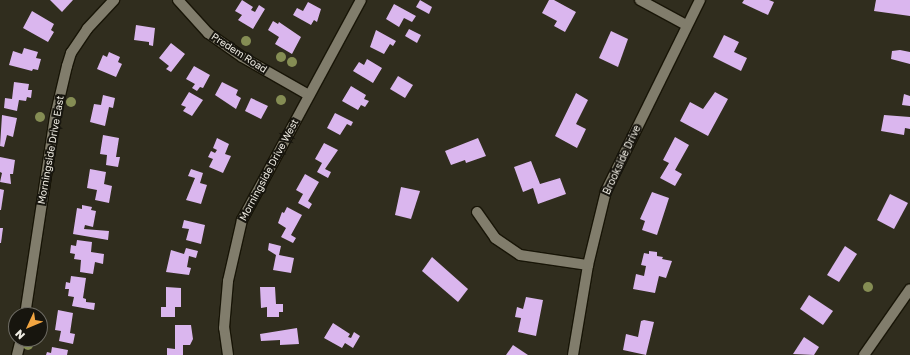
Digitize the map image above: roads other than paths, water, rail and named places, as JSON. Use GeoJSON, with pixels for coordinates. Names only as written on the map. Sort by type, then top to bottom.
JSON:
{"type":"FeatureCollection","features":[{"type":"Feature","properties":{"kind":"street","name":"Morningside Drive East"},"geometry":{"type":"LineString","coordinates":[[26,307],[55,117],[67,66],[71,53],[87,29],[114,0]]}},
{"type":"Feature","properties":{"kind":"street","name":"Predem Road"},"geometry":{"type":"LineString","coordinates":[[178,0],[208,33],[242,56],[309,95]]}},
{"type":"Feature","properties":{"kind":"street","name":"Morningside Drive West"},"geometry":{"type":"LineString","coordinates":[[228,355],[224,328],[228,281],[242,220],[361,0]]}},
{"type":"Feature","properties":{"kind":"street"},"geometry":{"type":"LineString","coordinates":[[640,0],[686,25]]}},
{"type":"Feature","properties":{"kind":"street","name":"Brookside Drive"},"geometry":{"type":"LineString","coordinates":[[574,355],[588,265],[606,191],[686,25],[700,0]]}},
{"type":"Feature","properties":{"kind":"street"},"geometry":{"type":"LineString","coordinates":[[477,212],[496,238],[520,255],[588,265]]}},
{"type":"Feature","properties":{"kind":"street"},"geometry":{"type":"LineString","coordinates":[[864,355],[910,289]]}}]}
